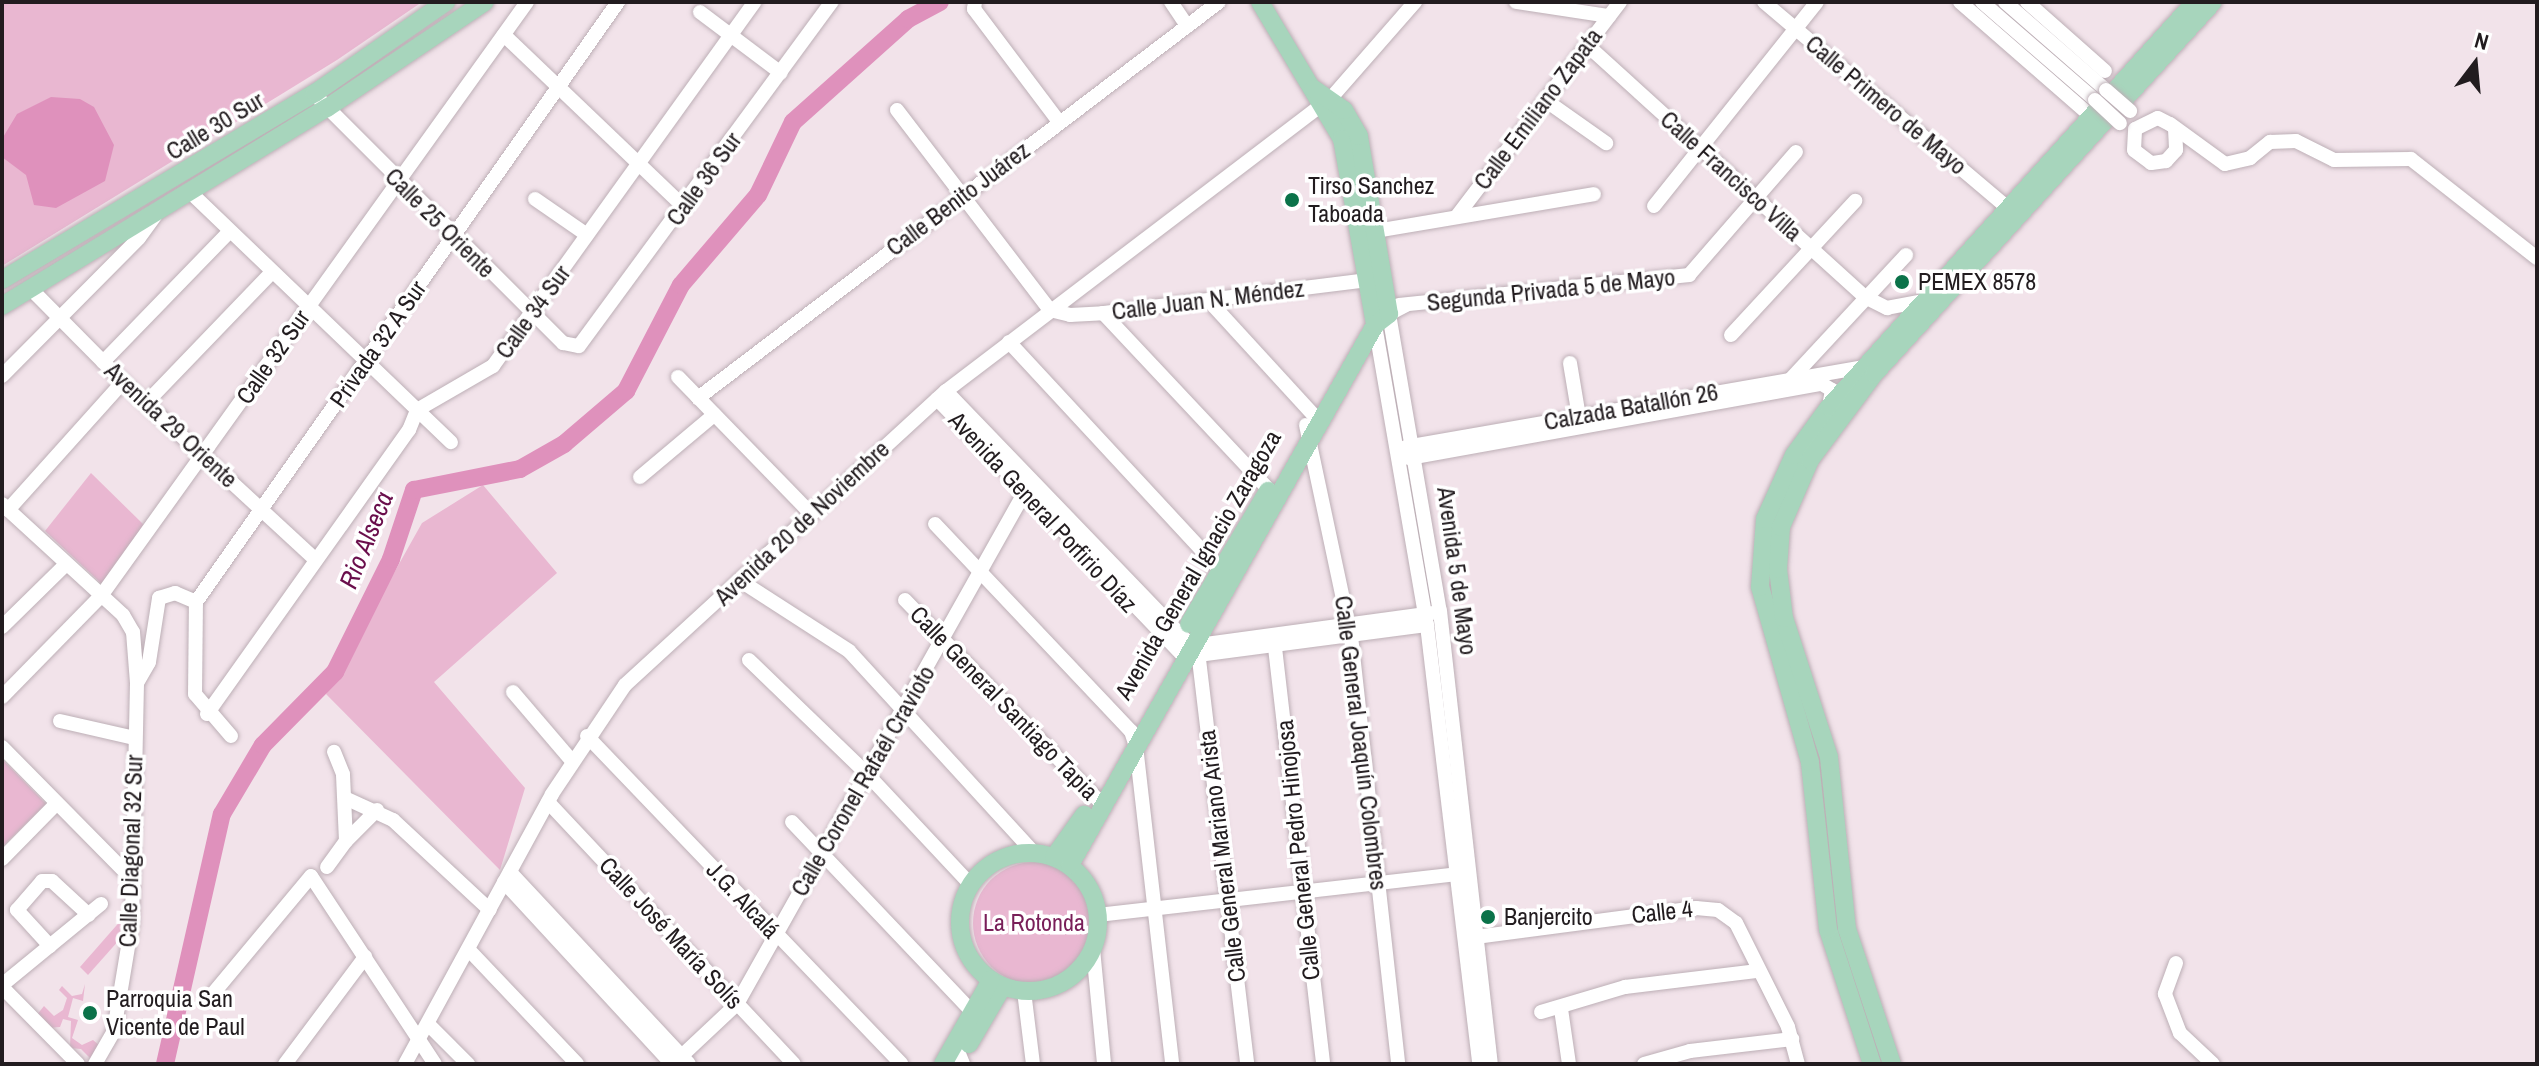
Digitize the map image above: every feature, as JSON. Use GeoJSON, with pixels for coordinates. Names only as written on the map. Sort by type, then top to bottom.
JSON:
{"type":"FeatureCollection","features":[{"type":"Feature","properties":{"kind":"main road","name":"Calle 30 Sur"},"geometry":{"type":"LineString","coordinates":[[2,280],[315,93],[446,2]]}},
{"type":"Feature","properties":{"kind":"main road","name":"Calle 30 Sur"},"geometry":{"type":"LineString","coordinates":[[2,306],[327,108],[485,2]]}},
{"type":"Feature","properties":{"kind":"main road"},"geometry":{"type":"LineString","coordinates":[[1260,2],[1323,97]]}},
{"type":"Feature","properties":{"kind":"main road"},"geometry":{"type":"LineString","coordinates":[[1872,1064],[1828,929],[1810,762],[1760,587],[1759,555],[1775,491],[1829,407],[1863,367],[2195,2]]}},
{"type":"Feature","properties":{"kind":"main road"},"geometry":{"type":"LineString","coordinates":[[1892,1064],[1847,929],[1829,757],[1784,618],[1778,569],[1781,527],[1810,460],[1874,374],[2213,2]]}},
{"type":"Feature","properties":{"kind":"main road","name":"Avenida 5 de Mayo"},"geometry":{"type":"LineString","coordinates":[[1323,97],[1359,136],[1386,312]]}},
{"type":"Feature","properties":{"kind":"main road","name":"Avenida 5 de Mayo"},"geometry":{"type":"LineString","coordinates":[[1323,97],[1342,139],[1367,280],[1386,312]]}},
{"type":"Feature","properties":{"kind":"main road","name":"Avenida General Ignacio Zaragoza"},"geometry":{"type":"LineString","coordinates":[[1062,861],[1188,650],[1226,575],[1313,425],[1386,312]]}},
{"type":"Feature","properties":{"kind":"main road"},"geometry":{"type":"LineString","coordinates":[[1033,852],[1062,861],[1089,887],[1098,915],[1093,949],[1065,981],[1024,991],[997,983],[977,969],[960,937],[962,901],[970,884],[1004,857],[1033,852]]}},
{"type":"Feature","properties":{"kind":"main road"},"geometry":{"type":"LineString","coordinates":[[956,1059],[973,1013],[997,983]]}},
{"type":"Feature","properties":{"kind":"main road"},"geometry":{"type":"LineString","coordinates":[[956,1059],[997,983]]}},
{"type":"Feature","properties":{"kind":"street","name":"Calle 32 Sur"},"geometry":{"type":"LineString","coordinates":[[2,697],[101,596],[527,2]]}},
{"type":"Feature","properties":{"kind":"street","name":"Privada 32 A Sur"},"geometry":{"type":"LineString","coordinates":[[196,602],[618,2]]}},
{"type":"Feature","properties":{"kind":"street","name":"Calle 34 Sur"},"geometry":{"type":"LineString","coordinates":[[417,410],[493,366],[755,2]]}},
{"type":"Feature","properties":{"kind":"street","name":"Calle 36 Sur"},"geometry":{"type":"LineString","coordinates":[[571,347],[585,341],[832,2]]}},
{"type":"Feature","properties":{"kind":"street"},"geometry":{"type":"LineString","coordinates":[[975,2],[974,9],[1059,122]]}},
{"type":"Feature","properties":{"kind":"street"},"geometry":{"type":"LineString","coordinates":[[1171,2],[1187,26]]}},
{"type":"Feature","properties":{"kind":"street","name":"Calle Benito Juárez"},"geometry":{"type":"LineString","coordinates":[[698,398],[1219,2]]}},
{"type":"Feature","properties":{"kind":"street"},"geometry":{"type":"LineString","coordinates":[[1516,2],[1609,16]]}},
{"type":"Feature","properties":{"kind":"street","name":"Calle Emiliano Zapata"},"geometry":{"type":"LineString","coordinates":[[1457,216],[1620,2]]}},
{"type":"Feature","properties":{"kind":"street","name":"Calle Primero de Mayo"},"geometry":{"type":"LineString","coordinates":[[1764,2],[2008,208]]}},
{"type":"Feature","properties":{"kind":"street"},"geometry":{"type":"LineString","coordinates":[[1654,206],[1817,2]]}},
{"type":"Feature","properties":{"kind":"street"},"geometry":{"type":"LineString","coordinates":[[1960,2],[2089,105],[2120,123],[2133,135],[2138,156],[2159,163],[2176,150],[2175,129]]}},
{"type":"Feature","properties":{"kind":"street"},"geometry":{"type":"LineString","coordinates":[[1982,2],[2089,105]]}},
{"type":"Feature","properties":{"kind":"street"},"geometry":{"type":"LineString","coordinates":[[2005,2],[2130,111],[2145,121],[2165,120],[2225,164],[2250,158],[2270,142],[2296,141],[2334,160],[2411,159],[2537,258]]}},
{"type":"Feature","properties":{"kind":"street"},"geometry":{"type":"LineString","coordinates":[[2027,2],[2105,71]]}},
{"type":"Feature","properties":{"kind":"street","name":"Avenida 20 de Noviembre"},"geometry":{"type":"LineString","coordinates":[[405,1064],[421,1043],[548,802],[587,736],[625,685],[942,395],[1323,97],[1409,4]]}},
{"type":"Feature","properties":{"kind":"street"},"geometry":{"type":"LineString","coordinates":[[700,12],[781,73]]}},
{"type":"Feature","properties":{"kind":"street"},"geometry":{"type":"LineString","coordinates":[[504,35],[684,207]]}},
{"type":"Feature","properties":{"kind":"street","name":"Calle Francisco Villa"},"geometry":{"type":"LineString","coordinates":[[1587,45],[1870,301]]}},
{"type":"Feature","properties":{"kind":"street","name":"Calle 25 Oriente"},"geometry":{"type":"LineString","coordinates":[[315,93],[453,237],[571,347]]}},
{"type":"Feature","properties":{"kind":"street"},"geometry":{"type":"LineString","coordinates":[[1545,100],[1606,143]]}},
{"type":"Feature","properties":{"kind":"street"},"geometry":{"type":"LineString","coordinates":[[897,110],[1050,310]]}},
{"type":"Feature","properties":{"kind":"street"},"geometry":{"type":"LineString","coordinates":[[2133,135],[2145,121]]}},
{"type":"Feature","properties":{"kind":"street","name":"Segunda Privada 5 de Mayo"},"geometry":{"type":"LineString","coordinates":[[1386,312],[1681,278],[1696,271],[1754,197],[1796,152]]}},
{"type":"Feature","properties":{"kind":"street"},"geometry":{"type":"LineString","coordinates":[[189,191],[451,442]]}},
{"type":"Feature","properties":{"kind":"street"},"geometry":{"type":"LineString","coordinates":[[1376,231],[1594,194]]}},
{"type":"Feature","properties":{"kind":"street"},"geometry":{"type":"LineString","coordinates":[[535,199],[587,235]]}},
{"type":"Feature","properties":{"kind":"street"},"geometry":{"type":"LineString","coordinates":[[1731,335],[1855,201]]}},
{"type":"Feature","properties":{"kind":"street","name":"Calle 30 Sur"},"geometry":{"type":"LineString","coordinates":[[2,376],[148,228],[159,209]]}},
{"type":"Feature","properties":{"kind":"street"},"geometry":{"type":"LineString","coordinates":[[103,362],[230,231]]}},
{"type":"Feature","properties":{"kind":"street"},"geometry":{"type":"LineString","coordinates":[[1789,384],[1870,301],[1906,255]]}},
{"type":"Feature","properties":{"kind":"street"},"geometry":{"type":"LineString","coordinates":[[146,403],[272,272]]}},
{"type":"Feature","properties":{"kind":"street","name":"Calle Juan N. Méndez"},"geometry":{"type":"LineString","coordinates":[[1050,310],[1070,315],[1103,313],[1367,280]]}},
{"type":"Feature","properties":{"kind":"street","name":"Avenida 29 Oriente"},"geometry":{"type":"LineString","coordinates":[[31,289],[123,382],[314,558]]}},
{"type":"Feature","properties":{"kind":"street"},"geometry":{"type":"LineString","coordinates":[[1209,301],[1313,425]]}},
{"type":"Feature","properties":{"kind":"street"},"geometry":{"type":"LineString","coordinates":[[1870,301],[1924,301]]}},
{"type":"Feature","properties":{"kind":"street","name":"Avenida 5 de Mayo"},"geometry":{"type":"LineString","coordinates":[[1386,312],[1431,617],[1470,938],[1479,1064]]}},
{"type":"Feature","properties":{"kind":"street"},"geometry":{"type":"LineString","coordinates":[[1103,313],[1273,495]]}},
{"type":"Feature","properties":{"kind":"street"},"geometry":{"type":"LineString","coordinates":[[1009,342],[1226,575]]}},
{"type":"Feature","properties":{"kind":"street"},"geometry":{"type":"LineString","coordinates":[[1570,363],[1580,422]]}},
{"type":"Feature","properties":{"kind":"street","name":"Calzada Batallón 26"},"geometry":{"type":"LineString","coordinates":[[1407,452],[1789,384],[1863,367]]}},
{"type":"Feature","properties":{"kind":"street"},"geometry":{"type":"LineString","coordinates":[[678,377],[811,514]]}},
{"type":"Feature","properties":{"kind":"street"},"geometry":{"type":"LineString","coordinates":[[101,596],[5,507],[123,382]]}},
{"type":"Feature","properties":{"kind":"street","name":"Calzada Batallón 26"},"geometry":{"type":"LineString","coordinates":[[1789,384],[1826,384],[1833,392],[1829,407]]}},
{"type":"Feature","properties":{"kind":"street","name":"Avenida General Porfirio Díaz"},"geometry":{"type":"LineString","coordinates":[[942,395],[1188,650]]}},
{"type":"Feature","properties":{"kind":"street"},"geometry":{"type":"LineString","coordinates":[[203,708],[409,430],[417,410]]}},
{"type":"Feature","properties":{"kind":"street"},"geometry":{"type":"LineString","coordinates":[[640,477],[714,415]]}},
{"type":"Feature","properties":{"kind":"street","name":"Calle General Joaquín Colombres"},"geometry":{"type":"LineString","coordinates":[[1313,425],[1350,631],[1398,1064]]}},
{"type":"Feature","properties":{"kind":"street","name":"Calle Coronel Rafaél Cravioto"},"geometry":{"type":"LineString","coordinates":[[679,1062],[737,1004],[1028,487]]}},
{"type":"Feature","properties":{"kind":"street"},"geometry":{"type":"LineString","coordinates":[[935,524],[1134,738],[1172,1064]]}},
{"type":"Feature","properties":{"kind":"street"},"geometry":{"type":"LineString","coordinates":[[2,627],[66,564]]}},
{"type":"Feature","properties":{"kind":"street"},"geometry":{"type":"LineString","coordinates":[[739,580],[838,642],[904,709],[1033,852]]}},
{"type":"Feature","properties":{"kind":"street"},"geometry":{"type":"LineString","coordinates":[[137,683],[149,662],[159,598],[175,593],[196,602],[203,708],[231,736]]}},
{"type":"Feature","properties":{"kind":"street","name":"Calle Diagonal 32 Sur"},"geometry":{"type":"LineString","coordinates":[[95,1064],[118,1016],[132,923],[137,683],[133,632],[101,596]]}},
{"type":"Feature","properties":{"kind":"street","name":"Calle General Santiago Tapia"},"geometry":{"type":"LineString","coordinates":[[905,600],[1099,801]]}},
{"type":"Feature","properties":{"kind":"street"},"geometry":{"type":"LineString","coordinates":[[1188,650],[1275,642],[1431,617]]}},
{"type":"Feature","properties":{"kind":"street","name":"Avenida 5 de Mayo"},"geometry":{"type":"LineString","coordinates":[[1431,617],[1457,874],[1491,1064]]}},
{"type":"Feature","properties":{"kind":"street","name":"Calle General Pedro Hinojosa"},"geometry":{"type":"LineString","coordinates":[[1275,642],[1323,1064]]}},
{"type":"Feature","properties":{"kind":"street","name":"Calle General Mariano Arista"},"geometry":{"type":"LineString","coordinates":[[1188,650],[1228,900],[1247,1064]]}},
{"type":"Feature","properties":{"kind":"street"},"geometry":{"type":"LineString","coordinates":[[749,660],[803,709],[970,884]]}},
{"type":"Feature","properties":{"kind":"street"},"geometry":{"type":"LineString","coordinates":[[513,692],[572,761]]}},
{"type":"Feature","properties":{"kind":"street"},"geometry":{"type":"LineString","coordinates":[[60,721],[135,738]]}},
{"type":"Feature","properties":{"kind":"street","name":"J.G. Alcalá"},"geometry":{"type":"LineString","coordinates":[[587,736],[901,1064]]}},
{"type":"Feature","properties":{"kind":"street"},"geometry":{"type":"LineString","coordinates":[[2,747],[132,879]]}},
{"type":"Feature","properties":{"kind":"street"},"geometry":{"type":"LineString","coordinates":[[334,752],[345,798],[346,841]]}},
{"type":"Feature","properties":{"kind":"street"},"geometry":{"type":"LineString","coordinates":[[345,798],[377,810],[490,910]]}},
{"type":"Feature","properties":{"kind":"street","name":"Calle José María Solís"},"geometry":{"type":"LineString","coordinates":[[548,802],[794,1064]]}},
{"type":"Feature","properties":{"kind":"street"},"geometry":{"type":"LineString","coordinates":[[2,859],[57,803]]}},
{"type":"Feature","properties":{"kind":"street"},"geometry":{"type":"LineString","coordinates":[[327,867],[346,841],[377,810]]}},
{"type":"Feature","properties":{"kind":"street"},"geometry":{"type":"LineString","coordinates":[[792,822],[973,1013]]}},
{"type":"Feature","properties":{"kind":"street"},"geometry":{"type":"LineString","coordinates":[[1098,915],[1457,874]]}},
{"type":"Feature","properties":{"kind":"street"},"geometry":{"type":"LineString","coordinates":[[211,996],[311,876],[435,1064]]}},
{"type":"Feature","properties":{"kind":"street"},"geometry":{"type":"LineString","coordinates":[[507,877],[679,1062]]}},
{"type":"Feature","properties":{"kind":"street"},"geometry":{"type":"LineString","coordinates":[[50,946],[17,910],[42,881],[52,881],[89,915]]}},
{"type":"Feature","properties":{"kind":"street"},"geometry":{"type":"LineString","coordinates":[[78,1064],[2,986],[101,904]]}},
{"type":"Feature","properties":{"kind":"street","name":"Calle 4"},"geometry":{"type":"LineString","coordinates":[[1470,938],[1696,908],[1718,910],[1736,923],[1758,971]]}},
{"type":"Feature","properties":{"kind":"street"},"geometry":{"type":"LineString","coordinates":[[1093,949],[1104,1064]]}},
{"type":"Feature","properties":{"kind":"street"},"geometry":{"type":"LineString","coordinates":[[469,950],[577,1064]]}},
{"type":"Feature","properties":{"kind":"street"},"geometry":{"type":"LineString","coordinates":[[285,1064],[365,957]]}},
{"type":"Feature","properties":{"kind":"street"},"geometry":{"type":"LineString","coordinates":[[2176,963],[2165,994],[2180,1033],[2213,1064]]}},
{"type":"Feature","properties":{"kind":"street"},"geometry":{"type":"LineString","coordinates":[[1541,1012],[1561,1009],[1625,987],[1758,971],[1792,1039],[1798,1064]]}},
{"type":"Feature","properties":{"kind":"street"},"geometry":{"type":"LineString","coordinates":[[1024,991],[1033,1064]]}},
{"type":"Feature","properties":{"kind":"street"},"geometry":{"type":"LineString","coordinates":[[1561,1009],[1569,1064]]}},
{"type":"Feature","properties":{"kind":"street"},"geometry":{"type":"LineString","coordinates":[[430,1026],[468,1064]]}},
{"type":"Feature","properties":{"kind":"street"},"geometry":{"type":"LineString","coordinates":[[1644,1064],[1690,1051],[1792,1039]]}},
{"type":"Feature","properties":{"kind":"green space"},"geometry":{"type":"Polygon","coordinates":[[[2,2],[422,2],[337,60],[2,266],[2,2]]]}},
{"type":"Feature","properties":{"kind":"green space"},"geometry":{"type":"Polygon","coordinates":[[[91,473],[144,525],[103,585],[45,531],[91,473]]]}},
{"type":"Feature","properties":{"kind":"green space"},"geometry":{"type":"Polygon","coordinates":[[[483,485],[557,573],[434,682],[525,788],[500,870],[326,694],[422,523],[483,485]]]}},
{"type":"Feature","properties":{"kind":"green space"},"geometry":{"type":"Polygon","coordinates":[[[2,759],[46,804],[2,847],[2,759]]]}},
{"type":"Feature","properties":{"kind":"green space","name":"La Rotonda"},"geometry":{"type":"Polygon","coordinates":[[[1034,862],[1057,867],[1077,880],[1090,900],[1095,923],[1090,946],[1077,966],[1057,979],[1034,984],[1011,979],[991,966],[978,946],[973,923],[978,900],[991,880],[1011,867],[1034,862]]]}},
{"type":"Feature","properties":{"kind":"green space"},"geometry":{"type":"Polygon","coordinates":[[[123,918],[120,939],[88,975],[80,967],[123,918]]]}},
{"type":"Feature","properties":{"kind":"green space"},"geometry":{"type":"Polygon","coordinates":[[[85,984],[83,1001],[73,998],[68,1017],[78,1020],[72,1038],[82,1045],[93,1040],[100,1046],[91,1059],[81,1049],[70,1048],[71,1021],[63,1019],[60,1027],[48,1028],[36,1016],[44,1006],[54,1016],[63,1010],[67,998],[59,990],[62,986],[72,996],[82,994],[85,984]]]}},
{"type":"Feature","properties":{"kind":"shaded area"},"geometry":{"type":"Polygon","coordinates":[[[51,97],[80,99],[94,107],[114,145],[105,181],[56,208],[34,205],[26,175],[2,157],[2,139],[17,114],[51,97]]]}},
{"type":"Feature","properties":{"kind":"waterway","name":"Rio Alseca"},"geometry":{"type":"LineString","coordinates":[[165,1064],[222,814],[263,745],[335,672],[391,559],[414,490],[520,469],[564,444],[626,391],[681,285],[758,195],[793,122],[908,19],[940,2]]}},
{"type":"Feature","properties":{"kind":"place","name":"Tirso Sanchez Taboada"},"geometry":{"type":"Point","coordinates":[1292,200]}},
{"type":"Feature","properties":{"kind":"place","name":"PEMEX 8578"},"geometry":{"type":"Point","coordinates":[1902,282]}},
{"type":"Feature","properties":{"kind":"place","name":"Banjercito"},"geometry":{"type":"Point","coordinates":[1488,917]}},
{"type":"Feature","properties":{"kind":"place","name":"Parroquia San Vicente de Paul"},"geometry":{"type":"Point","coordinates":[90,1013]}}]}
